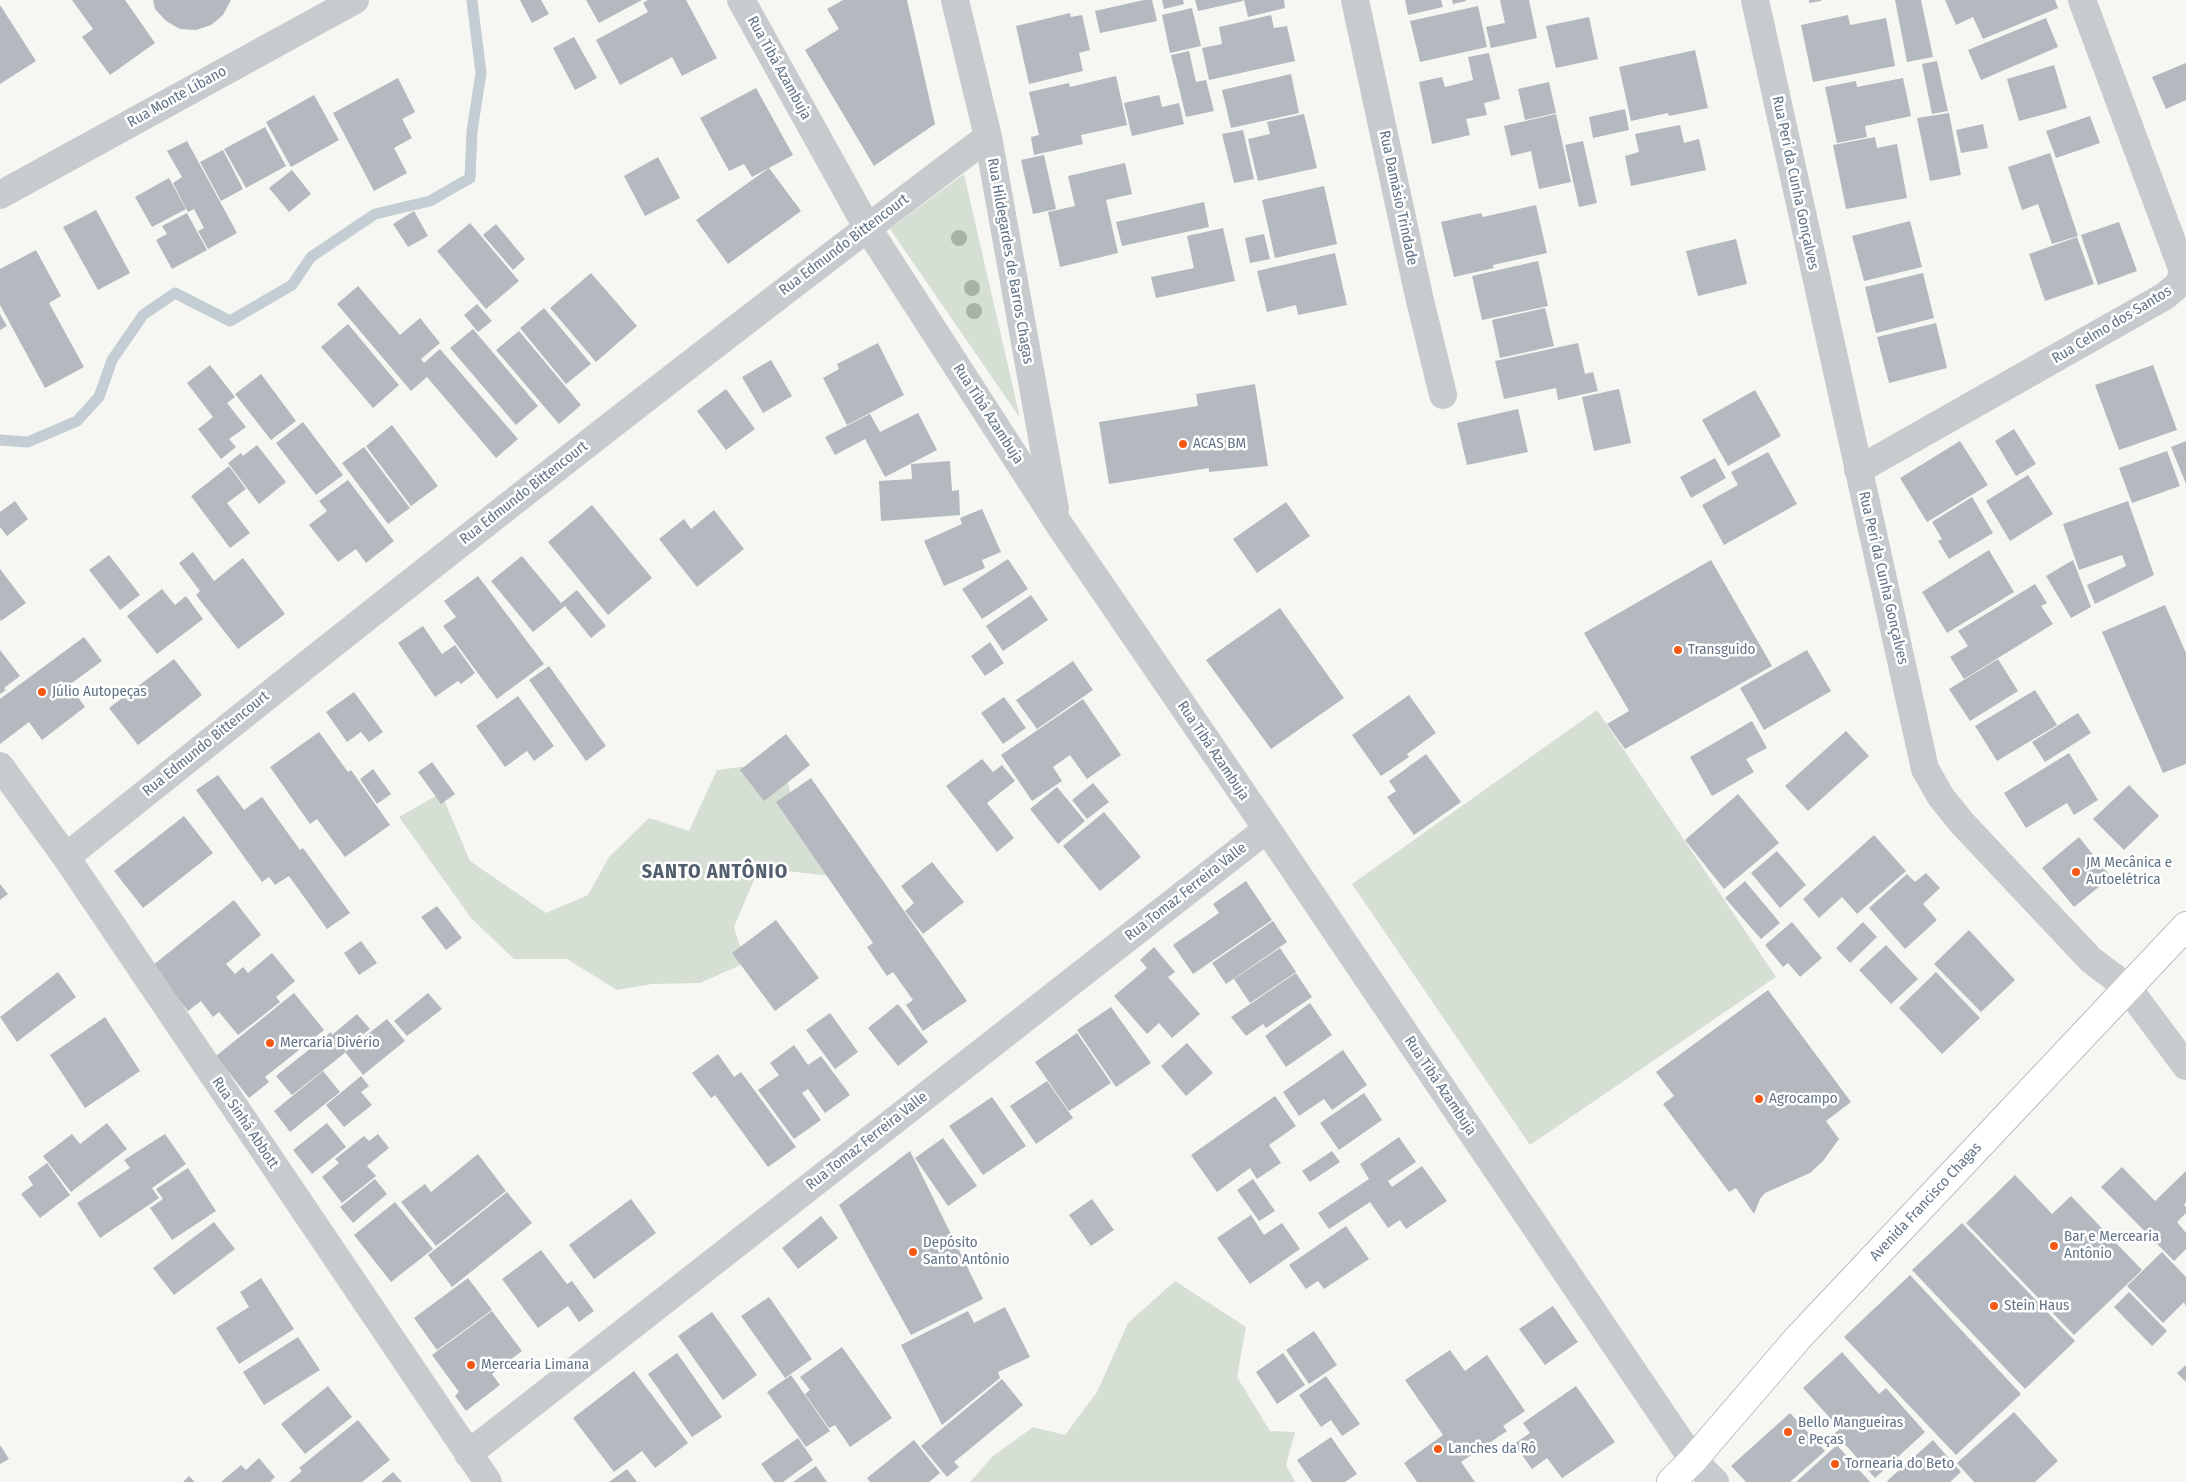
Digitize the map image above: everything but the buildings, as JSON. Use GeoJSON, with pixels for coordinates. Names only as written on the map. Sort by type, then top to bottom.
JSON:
{"type":"FeatureCollection","features":[{"type":"Feature","properties":{"kind":"main road","name":"Avenida Francisco Chagas"},"geometry":{"type":"LineString","coordinates":[[1671,1482],[1693,1460],[1804,1331],[2186,926]]}},
{"type":"Feature","properties":{"kind":"street","name":"Rua Monte Líbano"},"geometry":{"type":"LineString","coordinates":[[0,195],[355,0]]}},
{"type":"Feature","properties":{"kind":"street","name":"Rua Tibá Azambuja"},"geometry":{"type":"LineString","coordinates":[[741,0],[867,227],[1058,523],[1693,1460],[1715,1482]]}},
{"type":"Feature","properties":{"kind":"street","name":"Rua Hildegardes de Barros Chagas"},"geometry":{"type":"LineString","coordinates":[[955,0],[988,137],[1058,523]]}},
{"type":"Feature","properties":{"kind":"street","name":"Rua Damásio Trindade"},"geometry":{"type":"LineString","coordinates":[[1355,0],[1418,292],[1443,395]]}},
{"type":"Feature","properties":{"kind":"street","name":"Rua Peri da Cunha Gonçalves"},"geometry":{"type":"LineString","coordinates":[[1755,0],[1926,769],[1941,797],[1962,823],[2091,960],[2127,987],[2186,1066]]}},
{"type":"Feature","properties":{"kind":"street","name":"Rua Celmo dos Santos"},"geometry":{"type":"LineString","coordinates":[[1858,470],[2165,296],[2179,284],[2184,271],[2082,0]]}},
{"type":"Feature","properties":{"kind":"street","name":"Rua Edmundo Bittencourt"},"geometry":{"type":"LineString","coordinates":[[66,857],[420,574],[867,227],[988,137]]}},
{"type":"Feature","properties":{"kind":"street","name":"Rua Sinhá Abbott"},"geometry":{"type":"LineString","coordinates":[[0,766],[66,857],[488,1482]]}},
{"type":"Feature","properties":{"kind":"street","name":"Rua Tomaz Ferreira Valle"},"geometry":{"type":"LineString","coordinates":[[468,1454],[1267,829]]}},
{"type":"Feature","properties":{"kind":"shaded area"},"geometry":{"type":"Polygon","coordinates":[[[964,174],[1020,418],[890,229],[964,174]]]}},
{"type":"Feature","properties":{"kind":"shaded area"},"geometry":{"type":"Polygon","coordinates":[[[1597,710],[1776,977],[1530,1145],[1352,884],[1597,710]]]}},
{"type":"Feature","properties":{"kind":"shaded area"},"geometry":{"type":"Polygon","coordinates":[[[781,762],[803,830],[841,877],[759,868],[734,927],[745,963],[700,983],[652,984],[617,990],[567,959],[514,959],[471,918],[399,817],[441,793],[470,861],[546,913],[588,895],[609,857],[649,818],[689,831],[717,770],[781,762]]]}},
{"type":"Feature","properties":{"kind":"shaded area"},"geometry":{"type":"Polygon","coordinates":[[[1175,1281],[1246,1327],[1237,1377],[1270,1431],[1295,1432],[1286,1465],[1295,1482],[970,1482],[993,1456],[1033,1427],[1065,1435],[1097,1392],[1128,1323],[1175,1281]]]}},
{"type":"Feature","properties":{"kind":"waterway"},"geometry":{"type":"LineString","coordinates":[[0,440],[28,442],[77,421],[99,397],[112,360],[143,315],[175,293],[230,321],[292,285],[311,257],[375,214],[430,201],[470,178],[472,131],[481,73],[472,1]]}},
{"type":"Feature","properties":{"kind":"place","name":"ACAS BM"},"geometry":{"type":"Point","coordinates":[1183,444]}},
{"type":"Feature","properties":{"kind":"place","name":"Transguido"},"geometry":{"type":"Point","coordinates":[1678,650]}},
{"type":"Feature","properties":{"kind":"place","name":"Júlio Autopeças"},"geometry":{"type":"Point","coordinates":[42,692]}},
{"type":"Feature","properties":{"kind":"place","name":"JM Mecânica e Autoelétrica"},"geometry":{"type":"Point","coordinates":[2076,872]}},
{"type":"Feature","properties":{"kind":"place","name":"Mercaria Divério"},"geometry":{"type":"Point","coordinates":[270,1043]}},
{"type":"Feature","properties":{"kind":"place","name":"Agrocampo"},"geometry":{"type":"Point","coordinates":[1759,1099]}},
{"type":"Feature","properties":{"kind":"place","name":"Bar e Mercearia Antônio"},"geometry":{"type":"Point","coordinates":[2054,1246]}},
{"type":"Feature","properties":{"kind":"place","name":"Depósito Santo Antônio"},"geometry":{"type":"Point","coordinates":[913,1252]}},
{"type":"Feature","properties":{"kind":"place","name":"Stein Haus"},"geometry":{"type":"Point","coordinates":[1994,1306]}},
{"type":"Feature","properties":{"kind":"place","name":"Mercearia Limana"},"geometry":{"type":"Point","coordinates":[471,1365]}},
{"type":"Feature","properties":{"kind":"place","name":"Bello Mangueiras e Peças"},"geometry":{"type":"Point","coordinates":[1788,1432]}},
{"type":"Feature","properties":{"kind":"place","name":"Lanches da Rô"},"geometry":{"type":"Point","coordinates":[1438,1449]}},
{"type":"Feature","properties":{"kind":"place","name":"Tornearia do Beto"},"geometry":{"type":"Point","coordinates":[1835,1464]}},
{"type":"Feature","properties":{"kind":"district","name":"SANTO ANTÔNIO"},"geometry":{"type":"Point","coordinates":[715,872]}}]}
